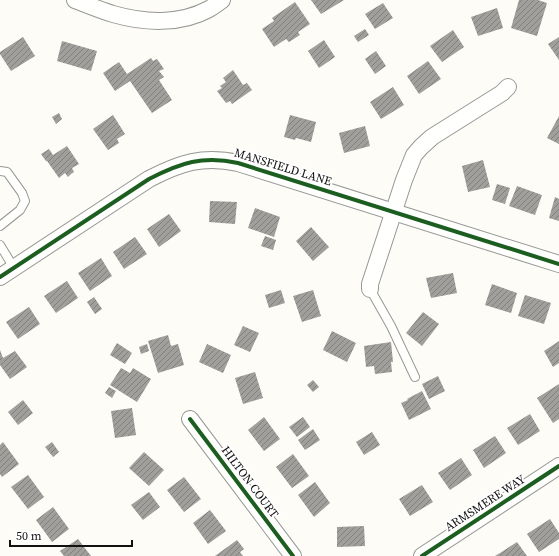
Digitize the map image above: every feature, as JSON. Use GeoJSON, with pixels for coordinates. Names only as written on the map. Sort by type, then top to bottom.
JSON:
{"type":"FeatureCollection","features":[{"type":"Feature","properties":{"kind":"street"},"geometry":{"type":"LineString","coordinates":[[75,0],[130,19],[166,21],[195,15],[222,0]]}},
{"type":"Feature","properties":{"kind":"street"},"geometry":{"type":"LineString","coordinates":[[370,289],[370,284],[393,212],[414,155],[420,147],[432,138],[502,93],[508,87]]}},
{"type":"Feature","properties":{"kind":"street","name":"MANSFIELD LANE"},"geometry":{"type":"LineString","coordinates":[[0,277],[149,179],[184,163],[196,160],[212,159],[227,160],[238,163],[559,264]]}},
{"type":"Feature","properties":{"kind":"street","name":"HILTON COURT"},"geometry":{"type":"LineString","coordinates":[[190,420],[293,556]]}},
{"type":"Feature","properties":{"kind":"street","name":"ARMSMERE WAY"},"geometry":{"type":"LineString","coordinates":[[422,556],[559,466]]}},
{"type":"Feature","properties":{"kind":"lane"},"geometry":{"type":"LineString","coordinates":[[0,171],[7,172],[22,193],[25,201],[20,210],[0,226]]}},
{"type":"Feature","properties":{"kind":"lane"},"geometry":{"type":"LineString","coordinates":[[0,245],[14,268]]}},
{"type":"Feature","properties":{"kind":"lane"},"geometry":{"type":"LineString","coordinates":[[370,289],[391,326],[415,378]]}},
{"type":"Feature","properties":{"kind":"building"},"geometry":{"type":"Polygon","coordinates":[[[311,0],[344,0],[321,14],[311,0]]]}},
{"type":"Feature","properties":{"kind":"building"},"geometry":{"type":"Polygon","coordinates":[[[519,0],[538,0],[547,3],[537,36],[511,28],[519,0]]]}},
{"type":"Feature","properties":{"kind":"building"},"geometry":{"type":"Polygon","coordinates":[[[295,2],[310,24],[298,32],[300,35],[289,42],[286,39],[274,47],[262,29],[274,21],[272,18],[295,2]]]}},
{"type":"Feature","properties":{"kind":"building"},"geometry":{"type":"Polygon","coordinates":[[[383,3],[393,18],[375,29],[365,14],[383,3]]]}},
{"type":"Feature","properties":{"kind":"building"},"geometry":{"type":"Polygon","coordinates":[[[497,8],[503,28],[478,36],[471,17],[497,8]]]}},
{"type":"Feature","properties":{"kind":"building"},"geometry":{"type":"Polygon","coordinates":[[[365,29],[369,35],[358,42],[354,36],[365,29]]]}},
{"type":"Feature","properties":{"kind":"building"},"geometry":{"type":"Polygon","coordinates":[[[453,30],[464,47],[442,62],[430,46],[453,30]]]}},
{"type":"Feature","properties":{"kind":"building"},"geometry":{"type":"Polygon","coordinates":[[[23,37],[35,56],[11,71],[0,52],[23,37]]]}},
{"type":"Feature","properties":{"kind":"building"},"geometry":{"type":"Polygon","coordinates":[[[559,37],[559,60],[548,44],[559,37]]]}},
{"type":"Feature","properties":{"kind":"building"},"geometry":{"type":"Polygon","coordinates":[[[324,40],[335,57],[319,68],[308,51],[324,40]]]}},
{"type":"Feature","properties":{"kind":"building"},"geometry":{"type":"Polygon","coordinates":[[[62,41],[97,51],[91,71],[57,61],[62,41]]]}},
{"type":"Feature","properties":{"kind":"building"},"geometry":{"type":"Polygon","coordinates":[[[376,51],[386,66],[375,74],[365,59],[376,51]]]}},
{"type":"Feature","properties":{"kind":"building"},"geometry":{"type":"Polygon","coordinates":[[[151,58],[153,61],[157,59],[164,69],[159,71],[164,77],[159,80],[172,100],[152,113],[130,81],[115,91],[103,73],[119,62],[127,74],[151,58]]]}},
{"type":"Feature","properties":{"kind":"building"},"geometry":{"type":"Polygon","coordinates":[[[428,61],[441,79],[419,94],[407,76],[428,61]]]}},
{"type":"Feature","properties":{"kind":"building"},"geometry":{"type":"Polygon","coordinates":[[[233,70],[243,85],[247,83],[252,90],[232,104],[230,101],[226,103],[217,91],[222,88],[220,86],[226,82],[223,78],[233,70]]]}},
{"type":"Feature","properties":{"kind":"building"},"geometry":{"type":"Polygon","coordinates":[[[393,87],[404,105],[381,119],[370,102],[393,87]]]}},
{"type":"Feature","properties":{"kind":"building"},"geometry":{"type":"Polygon","coordinates":[[[59,113],[62,119],[56,124],[52,117],[59,113]]]}},
{"type":"Feature","properties":{"kind":"building"},"geometry":{"type":"Polygon","coordinates":[[[113,115],[125,134],[117,139],[119,143],[108,150],[93,129],[113,115]]]}},
{"type":"Feature","properties":{"kind":"building"},"geometry":{"type":"Polygon","coordinates":[[[290,115],[316,122],[311,142],[296,138],[295,140],[284,137],[290,115]]]}},
{"type":"Feature","properties":{"kind":"building"},"geometry":{"type":"Polygon","coordinates":[[[559,116],[559,144],[547,138],[559,116]]]}},
{"type":"Feature","properties":{"kind":"building"},"geometry":{"type":"Polygon","coordinates":[[[365,126],[370,146],[344,153],[339,133],[365,126]]]}},
{"type":"Feature","properties":{"kind":"building"},"geometry":{"type":"Polygon","coordinates":[[[67,146],[79,164],[72,168],[74,172],[68,177],[65,173],[59,178],[41,154],[49,149],[53,155],[67,146]]]}},
{"type":"Feature","properties":{"kind":"building"},"geometry":{"type":"Polygon","coordinates":[[[483,160],[490,187],[468,192],[462,166],[483,160]]]}},
{"type":"Feature","properties":{"kind":"building"},"geometry":{"type":"Polygon","coordinates":[[[497,184],[510,188],[505,204],[492,200],[497,184]]]}},
{"type":"Feature","properties":{"kind":"building"},"geometry":{"type":"Polygon","coordinates":[[[517,186],[542,195],[535,215],[509,206],[517,186]]]}},
{"type":"Feature","properties":{"kind":"building"},"geometry":{"type":"Polygon","coordinates":[[[555,197],[559,199],[559,221],[549,218],[555,197]]]}},
{"type":"Feature","properties":{"kind":"building"},"geometry":{"type":"Polygon","coordinates":[[[210,201],[237,202],[235,224],[209,222],[210,201]]]}},
{"type":"Feature","properties":{"kind":"building"},"geometry":{"type":"Polygon","coordinates":[[[255,208],[280,217],[274,237],[248,228],[255,208]]]}},
{"type":"Feature","properties":{"kind":"building"},"geometry":{"type":"Polygon","coordinates":[[[169,214],[181,231],[159,247],[147,229],[169,214]]]}},
{"type":"Feature","properties":{"kind":"building"},"geometry":{"type":"Polygon","coordinates":[[[311,227],[329,247],[313,261],[296,241],[311,227]]]}},
{"type":"Feature","properties":{"kind":"building"},"geometry":{"type":"Polygon","coordinates":[[[265,236],[276,240],[273,250],[261,246],[265,236]]]}},
{"type":"Feature","properties":{"kind":"building"},"geometry":{"type":"Polygon","coordinates":[[[135,237],[147,254],[124,269],[113,252],[135,237]]]}},
{"type":"Feature","properties":{"kind":"building"},"geometry":{"type":"Polygon","coordinates":[[[101,258],[112,276],[90,291],[78,273],[101,258]]]}},
{"type":"Feature","properties":{"kind":"building"},"geometry":{"type":"Polygon","coordinates":[[[453,273],[457,293],[431,298],[426,278],[453,273]]]}},
{"type":"Feature","properties":{"kind":"building"},"geometry":{"type":"Polygon","coordinates":[[[67,281],[78,298],[56,313],[44,296],[67,281]]]}},
{"type":"Feature","properties":{"kind":"building"},"geometry":{"type":"Polygon","coordinates":[[[492,284],[517,293],[511,313],[485,305],[492,284]]]}},
{"type":"Feature","properties":{"kind":"building"},"geometry":{"type":"Polygon","coordinates":[[[281,290],[285,303],[269,308],[265,295],[281,290]]]}},
{"type":"Feature","properties":{"kind":"building"},"geometry":{"type":"Polygon","coordinates":[[[313,290],[321,316],[302,322],[293,296],[313,290]]]}},
{"type":"Feature","properties":{"kind":"building"},"geometry":{"type":"Polygon","coordinates":[[[525,295],[551,303],[544,324],[518,316],[525,295]]]}},
{"type":"Feature","properties":{"kind":"building"},"geometry":{"type":"Polygon","coordinates":[[[94,297],[102,309],[95,314],[87,302],[94,297]]]}},
{"type":"Feature","properties":{"kind":"building"},"geometry":{"type":"Polygon","coordinates":[[[29,307],[40,324],[18,339],[6,322],[29,307]]]}},
{"type":"Feature","properties":{"kind":"building"},"geometry":{"type":"Polygon","coordinates":[[[423,312],[439,324],[422,346],[406,333],[423,312]]]}},
{"type":"Feature","properties":{"kind":"building"},"geometry":{"type":"Polygon","coordinates":[[[243,326],[259,333],[250,352],[234,345],[243,326]]]}},
{"type":"Feature","properties":{"kind":"building"},"geometry":{"type":"Polygon","coordinates":[[[332,331],[356,343],[347,362],[323,350],[332,331]]]}},
{"type":"Feature","properties":{"kind":"building"},"geometry":{"type":"Polygon","coordinates":[[[168,335],[171,346],[178,344],[184,365],[158,373],[148,341],[168,335]]]}},
{"type":"Feature","properties":{"kind":"building"},"geometry":{"type":"Polygon","coordinates":[[[559,341],[559,363],[553,367],[544,351],[559,341]]]}},
{"type":"Feature","properties":{"kind":"building"},"geometry":{"type":"Polygon","coordinates":[[[391,342],[393,362],[391,362],[392,372],[375,374],[374,366],[366,367],[364,346],[391,342]]]}},
{"type":"Feature","properties":{"kind":"building"},"geometry":{"type":"Polygon","coordinates":[[[117,343],[132,353],[125,364],[110,355],[117,343]]]}},
{"type":"Feature","properties":{"kind":"building"},"geometry":{"type":"Polygon","coordinates":[[[147,344],[149,351],[141,354],[139,347],[147,344]]]}},
{"type":"Feature","properties":{"kind":"building"},"geometry":{"type":"Polygon","coordinates":[[[207,344],[231,355],[223,373],[199,362],[207,344]]]}},
{"type":"Feature","properties":{"kind":"building"},"geometry":{"type":"Polygon","coordinates":[[[0,350],[3,358],[15,351],[27,367],[10,379],[0,365],[0,350]]]}},
{"type":"Feature","properties":{"kind":"building"},"geometry":{"type":"Polygon","coordinates":[[[121,368],[130,373],[133,368],[151,379],[137,402],[110,385],[121,368]]]}},
{"type":"Feature","properties":{"kind":"building"},"geometry":{"type":"Polygon","coordinates":[[[255,372],[263,398],[243,404],[235,378],[255,372]]]}},
{"type":"Feature","properties":{"kind":"building"},"geometry":{"type":"Polygon","coordinates":[[[438,376],[445,391],[429,399],[422,384],[438,376]]]}},
{"type":"Feature","properties":{"kind":"building"},"geometry":{"type":"Polygon","coordinates":[[[313,380],[319,387],[313,392],[307,385],[313,380]]]}},
{"type":"Feature","properties":{"kind":"building"},"geometry":{"type":"Polygon","coordinates":[[[559,384],[559,419],[553,423],[537,398],[559,384]]]}},
{"type":"Feature","properties":{"kind":"building"},"geometry":{"type":"Polygon","coordinates":[[[109,387],[116,391],[112,398],[105,393],[109,387]]]}},
{"type":"Feature","properties":{"kind":"building"},"geometry":{"type":"Polygon","coordinates":[[[422,391],[431,409],[409,420],[401,403],[422,391]]]}},
{"type":"Feature","properties":{"kind":"building"},"geometry":{"type":"Polygon","coordinates":[[[23,400],[33,413],[18,425],[8,412],[23,400]]]}},
{"type":"Feature","properties":{"kind":"building"},"geometry":{"type":"Polygon","coordinates":[[[132,408],[136,435],[115,438],[111,411],[132,408]]]}},
{"type":"Feature","properties":{"kind":"building"},"geometry":{"type":"Polygon","coordinates":[[[530,414],[540,431],[518,445],[507,428],[530,414]]]}},
{"type":"Feature","properties":{"kind":"building"},"geometry":{"type":"Polygon","coordinates":[[[264,417],[280,439],[264,451],[248,430],[264,417]]]}},
{"type":"Feature","properties":{"kind":"building"},"geometry":{"type":"Polygon","coordinates":[[[303,417],[310,427],[297,437],[289,427],[303,417]]]}},
{"type":"Feature","properties":{"kind":"building"},"geometry":{"type":"Polygon","coordinates":[[[313,429],[320,440],[305,450],[298,440],[313,429]]]}},
{"type":"Feature","properties":{"kind":"building"},"geometry":{"type":"Polygon","coordinates":[[[372,432],[380,445],[364,455],[356,442],[372,432]]]}},
{"type":"Feature","properties":{"kind":"building"},"geometry":{"type":"Polygon","coordinates":[[[495,436],[506,453],[484,468],[473,450],[495,436]]]}},
{"type":"Feature","properties":{"kind":"building"},"geometry":{"type":"Polygon","coordinates":[[[3,442],[19,464],[2,477],[0,474],[0,445],[3,442]]]}},
{"type":"Feature","properties":{"kind":"building"},"geometry":{"type":"Polygon","coordinates":[[[52,442],[59,452],[53,457],[45,447],[52,442]]]}},
{"type":"Feature","properties":{"kind":"building"},"geometry":{"type":"Polygon","coordinates":[[[144,452],[164,470],[149,486],[129,468],[144,452]]]}},
{"type":"Feature","properties":{"kind":"building"},"geometry":{"type":"Polygon","coordinates":[[[293,454],[309,476],[292,488],[276,467],[293,454]]]}},
{"type":"Feature","properties":{"kind":"building"},"geometry":{"type":"Polygon","coordinates":[[[461,458],[472,475],[450,490],[438,473],[461,458]]]}},
{"type":"Feature","properties":{"kind":"building"},"geometry":{"type":"Polygon","coordinates":[[[28,475],[44,497],[28,509],[11,487],[28,475]]]}},
{"type":"Feature","properties":{"kind":"building"},"geometry":{"type":"Polygon","coordinates":[[[184,477],[201,499],[184,512],[167,490],[184,477]]]}},
{"type":"Feature","properties":{"kind":"building"},"geometry":{"type":"Polygon","coordinates":[[[315,482],[330,503],[314,517],[298,495],[315,482]]]}},
{"type":"Feature","properties":{"kind":"building"},"geometry":{"type":"Polygon","coordinates":[[[422,485],[433,502],[410,516],[399,499],[422,485]]]}},
{"type":"Feature","properties":{"kind":"building"},"geometry":{"type":"Polygon","coordinates":[[[149,492],[160,507],[143,520],[131,505],[149,492]]]}},
{"type":"Feature","properties":{"kind":"building"},"geometry":{"type":"Polygon","coordinates":[[[53,507],[69,529],[52,542],[36,520],[53,507]]]}},
{"type":"Feature","properties":{"kind":"building"},"geometry":{"type":"Polygon","coordinates":[[[210,510],[226,531],[208,544],[193,523],[210,510]]]}},
{"type":"Feature","properties":{"kind":"building"},"geometry":{"type":"Polygon","coordinates":[[[550,519],[559,533],[559,539],[539,552],[527,534],[550,519]]]}},
{"type":"Feature","properties":{"kind":"building"},"geometry":{"type":"Polygon","coordinates":[[[364,526],[365,546],[337,547],[337,527],[364,526]]]}},
{"type":"Feature","properties":{"kind":"building"},"geometry":{"type":"Polygon","coordinates":[[[78,539],[91,556],[64,556],[60,551],[78,539]]]}},
{"type":"Feature","properties":{"kind":"building"},"geometry":{"type":"Polygon","coordinates":[[[237,540],[244,549],[240,552],[243,556],[215,556],[237,540]]]}},
{"type":"Feature","properties":{"kind":"building"},"geometry":{"type":"Polygon","coordinates":[[[517,542],[527,556],[495,556],[500,553],[517,542]]]}},
{"type":"Feature","properties":{"kind":"cycle path"},"geometry":{"type":"LineString","coordinates":[[0,277],[149,179],[182,165],[203,160],[238,163],[559,264]]}},
{"type":"Feature","properties":{"kind":"cycle path"},"geometry":{"type":"LineString","coordinates":[[190,419],[293,556]]}},
{"type":"Feature","properties":{"kind":"cycle path"},"geometry":{"type":"LineString","coordinates":[[422,556],[559,466]]}}]}
